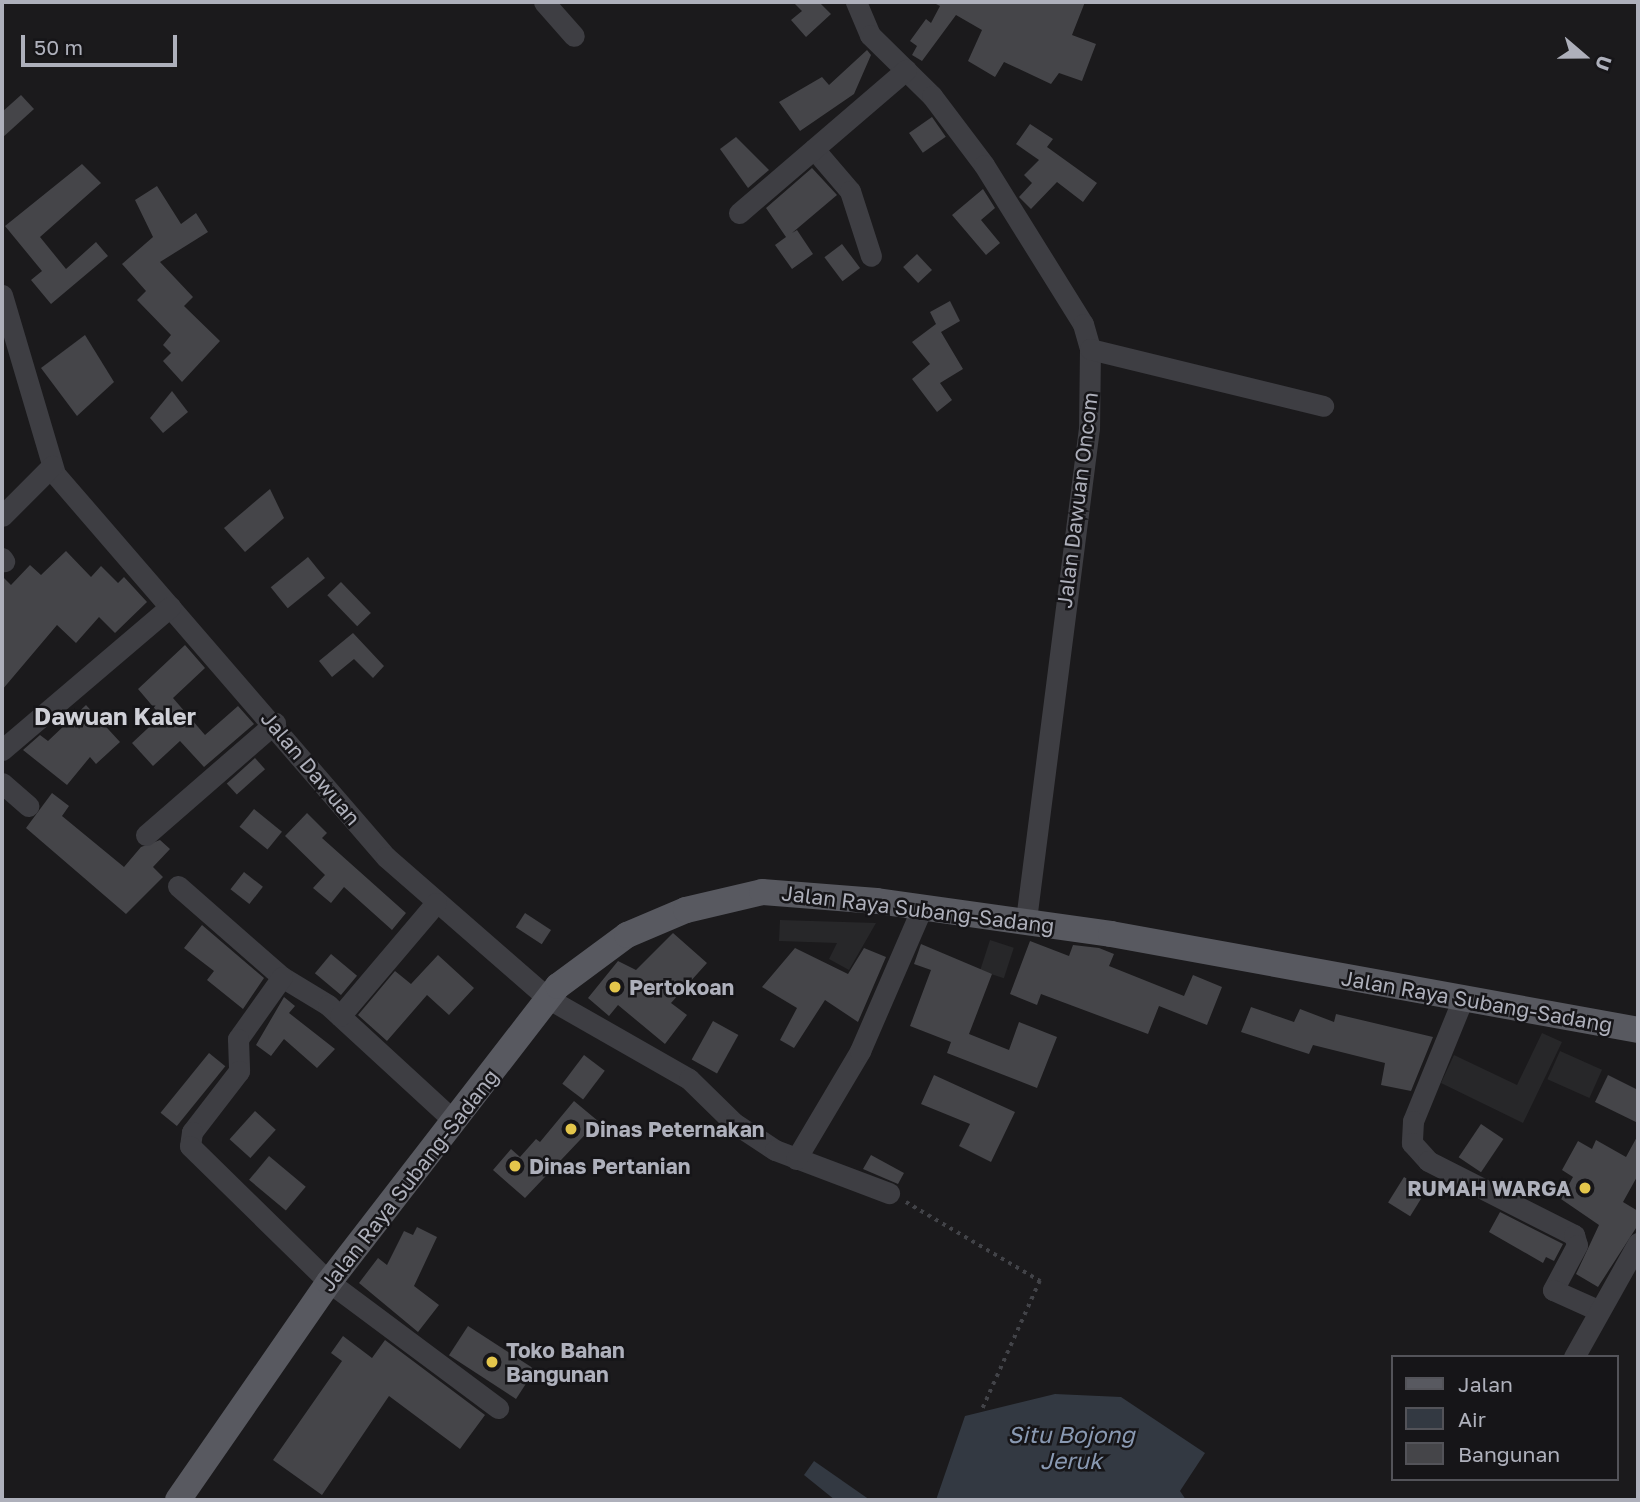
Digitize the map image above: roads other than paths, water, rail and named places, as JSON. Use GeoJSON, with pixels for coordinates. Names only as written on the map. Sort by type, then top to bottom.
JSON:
{"type":"FeatureCollection","features":[{"type":"Feature","properties":{"kind":"main road","name":"Jalan Raya Subang-Sadang"},"geometry":{"type":"LineString","coordinates":[[178,1500],[329,1282],[549,999],[591,957],[686,909],[762,892],[1026,920],[1464,996],[1638,1030]]}},
{"type":"Feature","properties":{"kind":"street"},"geometry":{"type":"LineString","coordinates":[[544,2],[574,36]]}},
{"type":"Feature","properties":{"kind":"street","name":"Jalan Dawuan Oncom"},"geometry":{"type":"LineString","coordinates":[[856,2],[870,35],[906,70],[984,165],[1083,324],[1090,349],[1089,428],[1035,821],[1026,920]]}},
{"type":"Feature","properties":{"kind":"street"},"geometry":{"type":"LineString","coordinates":[[739,214],[906,70]]}},
{"type":"Feature","properties":{"kind":"street"},"geometry":{"type":"LineString","coordinates":[[814,149],[850,191],[871,256]]}},
{"type":"Feature","properties":{"kind":"street"},"geometry":{"type":"LineString","coordinates":[[2,295],[53,470],[2,516]]}},
{"type":"Feature","properties":{"kind":"street"},"geometry":{"type":"LineString","coordinates":[[1090,349],[1322,406]]}},
{"type":"Feature","properties":{"kind":"street","name":"Jalan Dawuan"},"geometry":{"type":"LineString","coordinates":[[53,470],[91,519],[275,723],[386,856],[436,903],[549,999],[689,1079],[734,1123],[796,1159],[889,1193]]}},
{"type":"Feature","properties":{"kind":"street"},"geometry":{"type":"LineString","coordinates":[[2,750],[170,607]]}},
{"type":"Feature","properties":{"kind":"street"},"geometry":{"type":"LineString","coordinates":[[146,835],[275,723]]}},
{"type":"Feature","properties":{"kind":"street"},"geometry":{"type":"LineString","coordinates":[[2,783],[28,806]]}},
{"type":"Feature","properties":{"kind":"street"},"geometry":{"type":"LineString","coordinates":[[178,887],[282,977],[340,1016],[454,1121]]}},
{"type":"Feature","properties":{"kind":"street"},"geometry":{"type":"LineString","coordinates":[[340,1016],[436,903]]}},
{"type":"Feature","properties":{"kind":"street"},"geometry":{"type":"LineString","coordinates":[[796,1159],[860,1051],[922,908]]}},
{"type":"Feature","properties":{"kind":"street"},"geometry":{"type":"LineString","coordinates":[[282,977],[238,1039],[239,1072],[192,1132],[190,1146],[329,1282],[498,1408]]}},
{"type":"Feature","properties":{"kind":"street"},"geometry":{"type":"LineString","coordinates":[[1464,996],[1413,1121],[1412,1143],[1428,1161],[1574,1235],[1577,1245],[1553,1290],[1600,1311]]}},
{"type":"Feature","properties":{"kind":"street"},"geometry":{"type":"LineString","coordinates":[[1575,1355],[1600,1311],[1631,1276],[1638,1244]]}},
{"type":"Feature","properties":{"kind":"water","name":"Situ Bojong Jeruk"},"geometry":{"type":"Polygon","coordinates":[[[1055,1394],[1121,1397],[1205,1453],[1180,1491],[1186,1500],[936,1500],[965,1416],[1055,1394]]]}},
{"type":"Feature","properties":{"kind":"water"},"geometry":{"type":"Polygon","coordinates":[[[814,1461],[870,1500],[835,1500],[804,1475],[814,1461]]]}},
{"type":"Feature","properties":{"kind":"place","name":"Pertokoan"},"geometry":{"type":"Point","coordinates":[615,987]}},
{"type":"Feature","properties":{"kind":"place","name":"Dinas Peternakan"},"geometry":{"type":"Point","coordinates":[571,1129]}},
{"type":"Feature","properties":{"kind":"place","name":"Dinas Pertanian"},"geometry":{"type":"Point","coordinates":[515,1166]}},
{"type":"Feature","properties":{"kind":"place","name":"RUMAH WARGA"},"geometry":{"type":"Point","coordinates":[1585,1188]}},
{"type":"Feature","properties":{"kind":"place","name":"Toko Bahan Bangunan"},"geometry":{"type":"Point","coordinates":[492,1362]}},
{"type":"Feature","properties":{"kind":"district","name":"Dawuan Kaler"},"geometry":{"type":"Point","coordinates":[115,716]}}]}
